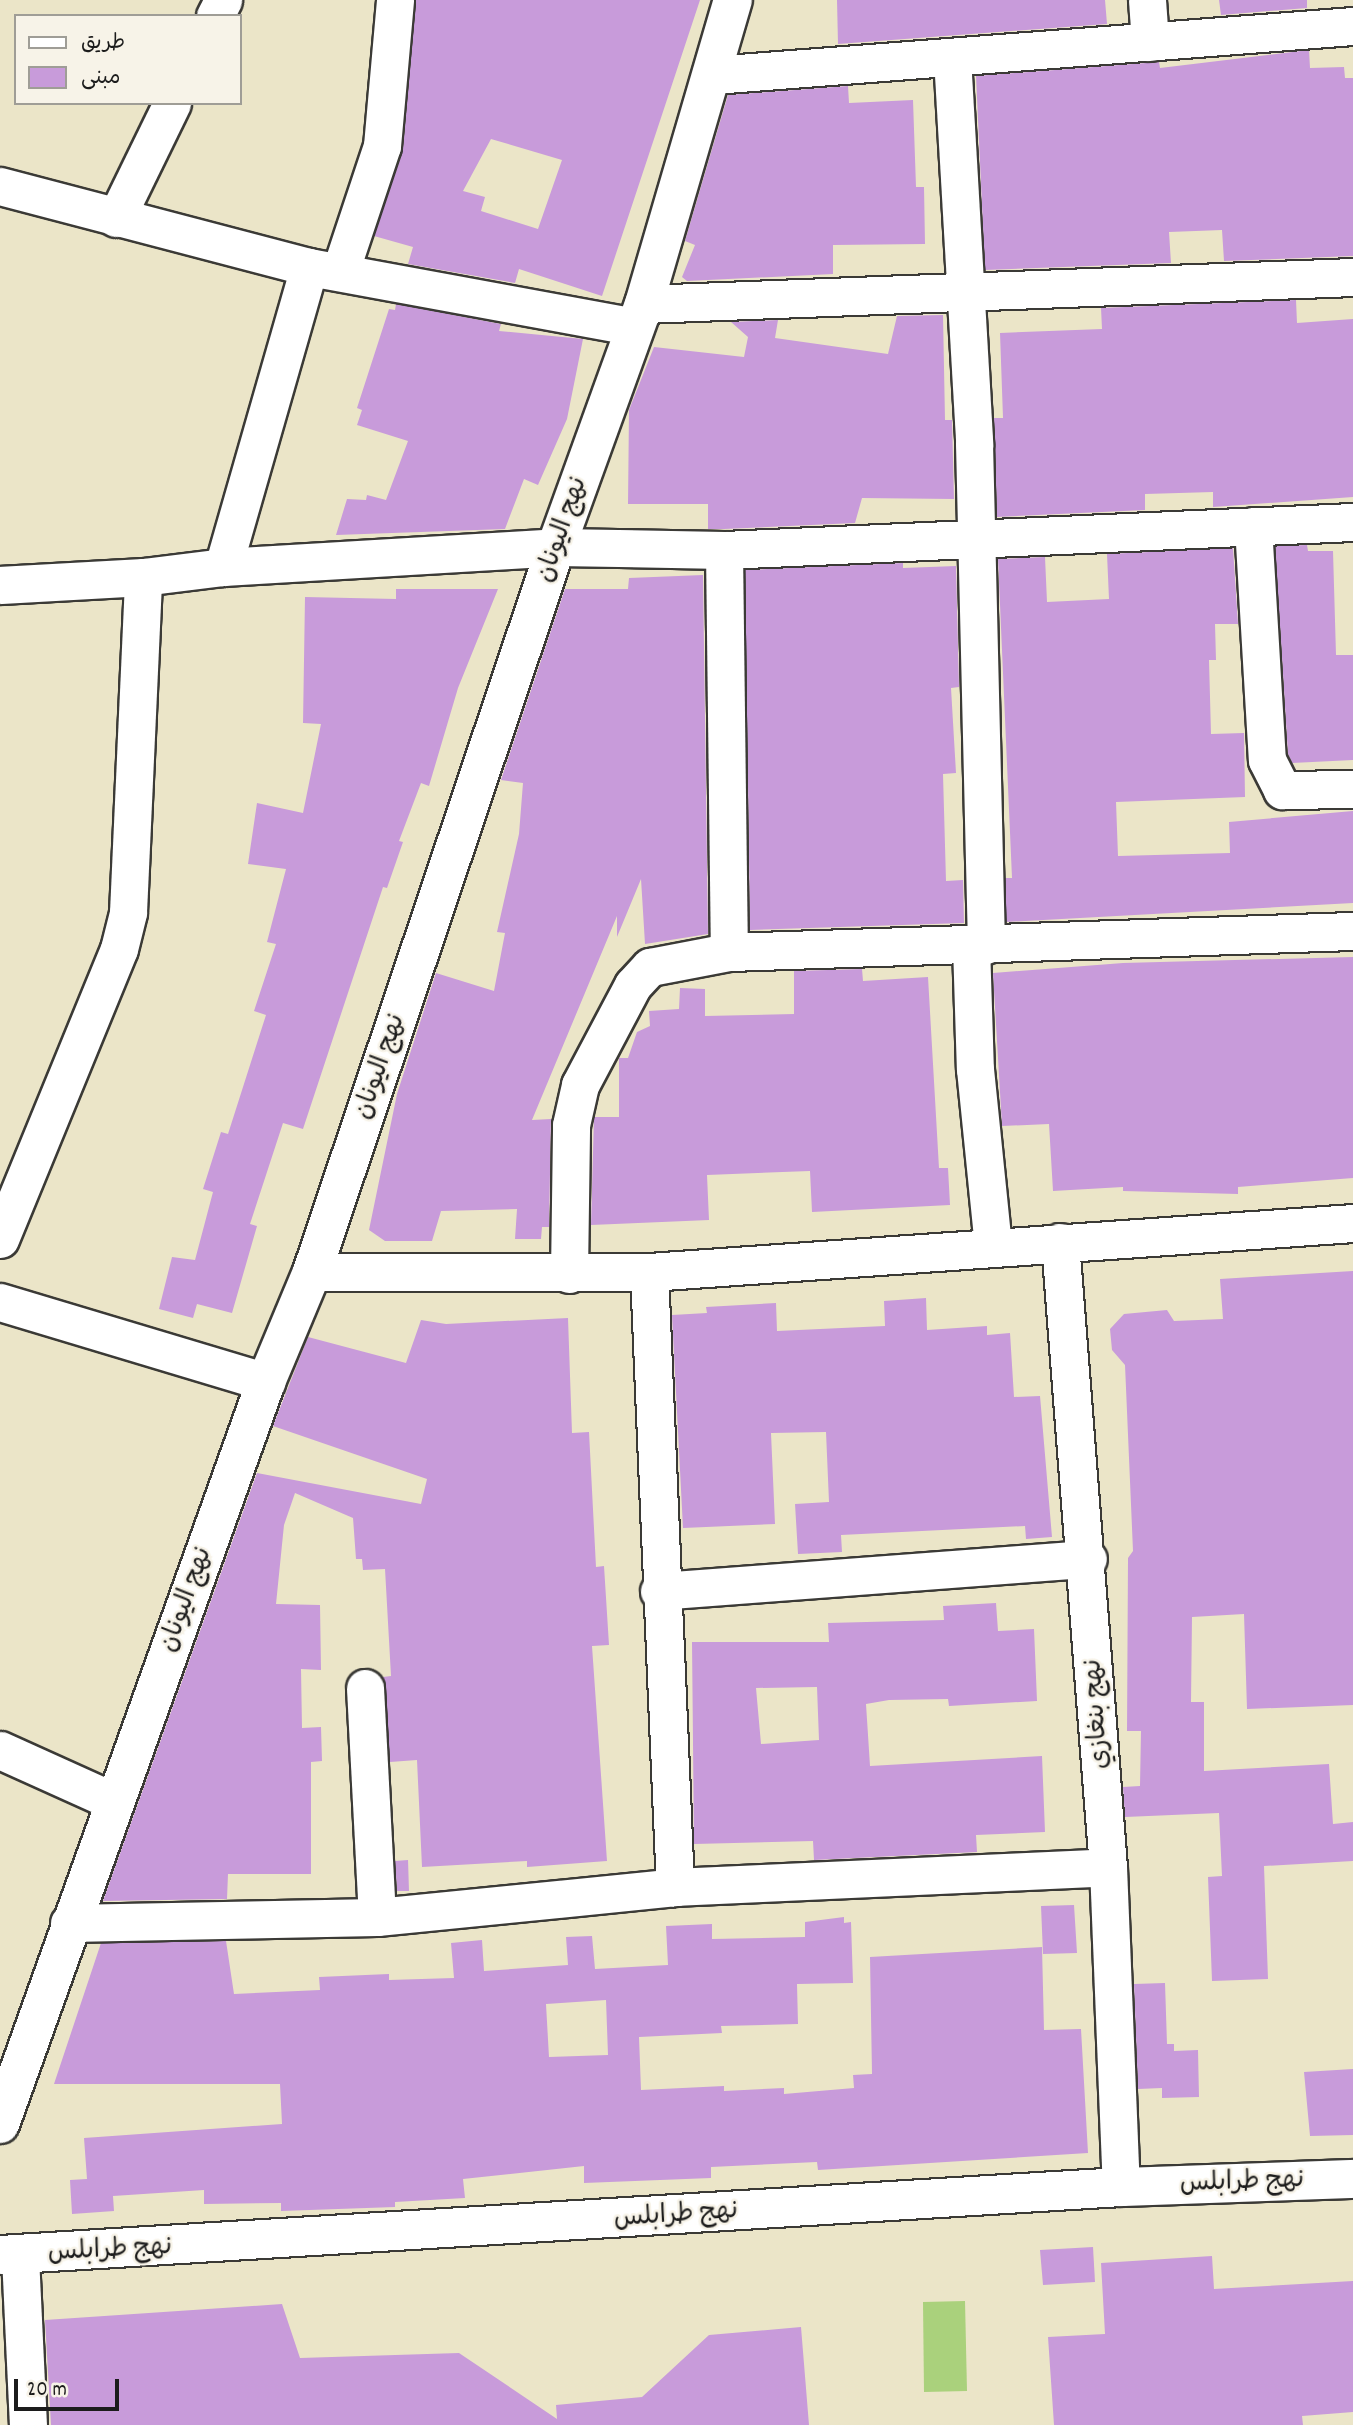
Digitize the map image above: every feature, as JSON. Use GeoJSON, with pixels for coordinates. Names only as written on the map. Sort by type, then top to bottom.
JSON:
{"type":"FeatureCollection","features":[{"type":"Feature","properties":{"kind":"street"},"geometry":{"type":"LineString","coordinates":[[223,567],[325,270],[382,146],[395,0]]}},
{"type":"Feature","properties":{"kind":"street","name":"نهج اليونان"},"geometry":{"type":"LineString","coordinates":[[0,2124],[69,1923],[266,1382],[312,1272],[556,547],[639,316],[713,75],[733,0]]}},
{"type":"Feature","properties":{"kind":"street"},"geometry":{"type":"LineString","coordinates":[[1147,0],[1150,42]]}},
{"type":"Feature","properties":{"kind":"street"},"geometry":{"type":"LineString","coordinates":[[713,75],[1353,26]]}},
{"type":"Feature","properties":{"kind":"street"},"geometry":{"type":"LineString","coordinates":[[951,57],[965,295],[975,540],[978,945],[975,1069],[993,1245]]}},
{"type":"Feature","properties":{"kind":"street"},"geometry":{"type":"LineString","coordinates":[[116,218],[171,105]]}},
{"type":"Feature","properties":{"kind":"street"},"geometry":{"type":"LineString","coordinates":[[0,186],[325,270],[639,316],[965,295],[1353,277]]}},
{"type":"Feature","properties":{"kind":"street"},"geometry":{"type":"LineString","coordinates":[[0,585],[143,577],[223,567],[556,547],[724,550],[1353,522]]}},
{"type":"Feature","properties":{"kind":"street"},"geometry":{"type":"LineString","coordinates":[[1253,526],[1270,769],[1282,790],[1292,793],[1353,789]]}},
{"type":"Feature","properties":{"kind":"street"},"geometry":{"type":"LineString","coordinates":[[724,550],[729,952]]}},
{"type":"Feature","properties":{"kind":"street"},"geometry":{"type":"LineString","coordinates":[[0,1239],[118,949],[128,912],[143,577]]}},
{"type":"Feature","properties":{"kind":"street"},"geometry":{"type":"LineString","coordinates":[[569,1274],[571,1125],[580,1085],[633,985],[650,967],[729,952],[1353,931]]}},
{"type":"Feature","properties":{"kind":"street"},"geometry":{"type":"LineString","coordinates":[[312,1272],[649,1272],[993,1245],[1353,1223]]}},
{"type":"Feature","properties":{"kind":"street","name":"نهج بنغازي"},"geometry":{"type":"LineString","coordinates":[[1060,1242],[1088,1559],[1108,1867],[1121,2187]]}},
{"type":"Feature","properties":{"kind":"street"},"geometry":{"type":"LineString","coordinates":[[649,1272],[659,1591],[675,1887]]}},
{"type":"Feature","properties":{"kind":"street"},"geometry":{"type":"LineString","coordinates":[[0,1303],[266,1382]]}},
{"type":"Feature","properties":{"kind":"street"},"geometry":{"type":"LineString","coordinates":[[659,1591],[1088,1559]]}},
{"type":"Feature","properties":{"kind":"street"},"geometry":{"type":"LineString","coordinates":[[365,1688],[377,1917]]}},
{"type":"Feature","properties":{"kind":"street"},"geometry":{"type":"LineString","coordinates":[[0,1750],[113,1801]]}},
{"type":"Feature","properties":{"kind":"street"},"geometry":{"type":"LineString","coordinates":[[69,1923],[377,1917],[675,1887],[1108,1867]]}},
{"type":"Feature","properties":{"kind":"street","name":"نهج طرابلس"},"geometry":{"type":"LineString","coordinates":[[10,2256],[1121,2187],[1353,2179]]}},
{"type":"Feature","properties":{"kind":"street"},"geometry":{"type":"LineString","coordinates":[[10,2256],[28,2425]]}},
{"type":"Feature","properties":{"kind":"green space"},"geometry":{"type":"Polygon","coordinates":[[[965,2301],[967,2391],[924,2392],[923,2302],[965,2301]]]}},
{"type":"Feature","properties":{"kind":"building"},"geometry":{"type":"Polygon","coordinates":[[[416,0],[700,0],[602,296],[519,269],[515,283],[408,264],[413,247],[374,236],[403,148],[416,0]],[[491,139],[463,191],[485,197],[481,211],[538,229],[562,160],[491,139]]]}},
{"type":"Feature","properties":{"kind":"building"},"geometry":{"type":"Polygon","coordinates":[[[837,0],[1105,0],[1107,24],[838,44],[837,0]]]}},
{"type":"Feature","properties":{"kind":"building"},"geometry":{"type":"Polygon","coordinates":[[[1219,0],[1307,0],[1307,8],[1221,15],[1219,0]]]}},
{"type":"Feature","properties":{"kind":"building"},"geometry":{"type":"Polygon","coordinates":[[[1309,50],[1310,68],[1344,67],[1345,78],[1353,78],[1353,256],[1224,261],[1222,230],[1169,232],[1171,263],[985,270],[976,76],[1159,62],[1160,68],[1309,50]]]}},
{"type":"Feature","properties":{"kind":"building"},"geometry":{"type":"Polygon","coordinates":[[[848,86],[849,103],[913,100],[916,187],[924,187],[925,244],[833,245],[833,274],[687,281],[682,277],[695,245],[685,241],[728,95],[848,86]]]}},
{"type":"Feature","properties":{"kind":"building"},"geometry":{"type":"Polygon","coordinates":[[[1296,300],[1297,323],[1353,319],[1353,497],[1213,507],[1213,492],[1145,494],[1145,510],[997,517],[994,418],[1003,418],[1000,333],[1102,329],[1101,308],[1296,300]]]}},
{"type":"Feature","properties":{"kind":"building"},"geometry":{"type":"Polygon","coordinates":[[[396,304],[501,324],[499,331],[583,339],[567,419],[538,485],[524,479],[505,529],[336,535],[347,499],[366,500],[367,495],[386,500],[408,441],[357,425],[362,410],[357,408],[389,309],[395,310],[396,304]]]}},
{"type":"Feature","properties":{"kind":"building"},"geometry":{"type":"Polygon","coordinates":[[[943,315],[945,420],[952,420],[954,499],[862,498],[855,523],[724,529],[708,529],[708,504],[628,504],[629,410],[654,347],[744,357],[748,337],[731,322],[778,320],[775,338],[888,354],[897,316],[943,315]]]}},
{"type":"Feature","properties":{"kind":"building"},"geometry":{"type":"Polygon","coordinates":[[[1307,545],[1308,551],[1333,551],[1336,655],[1353,655],[1353,760],[1292,763],[1288,754],[1275,546],[1307,545]]]}},
{"type":"Feature","properties":{"kind":"building"},"geometry":{"type":"Polygon","coordinates":[[[1233,548],[1238,624],[1215,624],[1216,660],[1209,660],[1211,734],[1244,733],[1245,797],[1116,802],[1118,856],[1230,853],[1229,822],[1353,811],[1353,903],[1006,922],[1005,878],[1012,878],[998,559],[1045,557],[1047,602],[1109,599],[1107,554],[1233,548]]]}},
{"type":"Feature","properties":{"kind":"building"},"geometry":{"type":"Polygon","coordinates":[[[903,563],[903,568],[956,566],[959,687],[951,688],[956,773],[943,774],[946,881],[963,880],[964,923],[750,930],[745,570],[903,563]]]}},
{"type":"Feature","properties":{"kind":"building"},"geometry":{"type":"Polygon","coordinates":[[[703,575],[708,934],[645,944],[641,879],[617,937],[617,916],[532,1120],[551,1119],[549,1227],[542,1227],[541,1239],[515,1239],[517,1209],[441,1211],[432,1241],[385,1241],[369,1230],[397,1094],[436,973],[494,991],[505,933],[497,932],[519,834],[523,783],[501,780],[565,589],[628,589],[629,578],[703,575]]]}},
{"type":"Feature","properties":{"kind":"building"},"geometry":{"type":"Polygon","coordinates":[[[396,589],[498,589],[458,688],[429,786],[421,783],[399,841],[403,842],[387,888],[383,887],[303,1129],[283,1123],[250,1224],[257,1226],[232,1313],[197,1304],[193,1318],[159,1309],[172,1257],[195,1260],[213,1192],[203,1189],[221,1132],[228,1134],[266,1015],[254,1011],[276,944],[267,942],[286,869],[248,864],[257,803],[303,813],[321,724],[303,723],[305,597],[396,599],[396,589]]]}},
{"type":"Feature","properties":{"kind":"building"},"geometry":{"type":"Polygon","coordinates":[[[1353,957],[1353,1178],[1238,1187],[1238,1194],[1123,1191],[1123,1187],[1053,1191],[1049,1124],[1002,1126],[993,973],[1123,963],[1353,957]]]}},
{"type":"Feature","properties":{"kind":"building"},"geometry":{"type":"Polygon","coordinates":[[[862,969],[863,981],[928,977],[939,1168],[948,1168],[950,1205],[812,1212],[810,1171],[707,1175],[709,1220],[591,1225],[594,1117],[619,1117],[619,1058],[628,1058],[637,1032],[650,1026],[649,1011],[679,1009],[680,988],[705,989],[705,1016],[794,1014],[794,971],[862,969]]]}},
{"type":"Feature","properties":{"kind":"building"},"geometry":{"type":"Polygon","coordinates":[[[1353,1271],[1353,1705],[1247,1709],[1244,1614],[1192,1617],[1191,1702],[1204,1702],[1204,1771],[1329,1764],[1333,1824],[1353,1822],[1353,1861],[1264,1866],[1268,1979],[1212,1981],[1208,1877],[1222,1876],[1219,1813],[1125,1817],[1123,1787],[1140,1786],[1141,1731],[1127,1731],[1128,1558],[1133,1551],[1125,1365],[1112,1350],[1110,1329],[1124,1314],[1167,1310],[1174,1321],[1223,1319],[1220,1279],[1353,1271]]]}},
{"type":"Feature","properties":{"kind":"building"},"geometry":{"type":"Polygon","coordinates":[[[926,1298],[927,1330],[987,1326],[987,1335],[1010,1333],[1014,1397],[1040,1396],[1052,1537],[1026,1539],[1025,1526],[841,1535],[842,1552],[798,1554],[795,1504],[829,1502],[826,1432],[771,1433],[775,1524],[683,1528],[672,1315],[707,1313],[706,1307],[776,1303],[777,1331],[885,1326],[884,1301],[926,1298]]]}},
{"type":"Feature","properties":{"kind":"building"},"geometry":{"type":"Polygon","coordinates":[[[568,1318],[572,1433],[589,1432],[596,1567],[604,1566],[609,1645],[592,1646],[607,1861],[527,1867],[527,1861],[422,1867],[417,1760],[390,1762],[383,1677],[391,1676],[385,1569],[363,1570],[362,1559],[356,1559],[353,1518],[295,1493],[284,1525],[276,1604],[320,1605],[321,1670],[301,1669],[302,1728],[321,1727],[322,1761],[311,1762],[311,1874],[228,1874],[227,1899],[103,1901],[257,1473],[421,1504],[427,1479],[273,1426],[308,1337],[406,1363],[421,1320],[446,1324],[568,1318]]]}},
{"type":"Feature","properties":{"kind":"building"},"geometry":{"type":"Polygon","coordinates":[[[996,1603],[998,1631],[1034,1629],[1037,1701],[949,1706],[948,1699],[889,1700],[866,1704],[870,1766],[1042,1756],[1045,1832],[976,1835],[977,1852],[814,1860],[813,1841],[694,1844],[692,1642],[829,1642],[828,1623],[944,1620],[943,1606],[996,1603]],[[817,1687],[756,1688],[761,1744],[819,1740],[817,1687]]]}},
{"type":"Feature","properties":{"kind":"building"},"geometry":{"type":"Polygon","coordinates":[[[408,1860],[409,1891],[397,1891],[395,1861],[408,1860]]]}},
{"type":"Feature","properties":{"kind":"building"},"geometry":{"type":"Polygon","coordinates":[[[1074,1905],[1077,1953],[1043,1954],[1041,1906],[1074,1905]]]}},
{"type":"Feature","properties":{"kind":"building"},"geometry":{"type":"Polygon","coordinates":[[[844,1917],[844,1923],[851,1922],[853,1983],[797,1984],[798,2024],[721,2026],[722,2033],[639,2037],[641,2090],[724,2086],[724,2091],[784,2088],[784,2094],[854,2088],[853,2075],[872,2074],[870,1957],[1042,1947],[1044,2030],[1081,2029],[1088,2153],[818,2170],[817,2162],[711,2167],[711,2178],[584,2183],[584,2166],[463,2179],[465,2198],[395,2202],[395,2207],[281,2211],[281,2203],[204,2204],[204,2190],[113,2196],[114,2211],[72,2214],[70,2180],[87,2179],[84,2138],[282,2124],[280,2084],[54,2084],[101,1943],[226,1941],[234,1994],[320,1990],[319,1977],[389,1974],[389,1980],[454,1978],[451,1943],[482,1940],[484,1971],[568,1965],[566,1937],[592,1936],[595,1969],[668,1965],[666,1926],[712,1924],[712,1939],[805,1937],[805,1922],[844,1917]],[[606,2000],[546,2004],[549,2057],[608,2055],[606,2000]]]}},
{"type":"Feature","properties":{"kind":"building"},"geometry":{"type":"Polygon","coordinates":[[[1165,1983],[1167,2044],[1174,2044],[1174,2051],[1198,2050],[1199,2097],[1162,2098],[1162,2088],[1138,2089],[1134,1984],[1165,1983]]]}},
{"type":"Feature","properties":{"kind":"building"},"geometry":{"type":"Polygon","coordinates":[[[1353,2069],[1353,2135],[1310,2136],[1304,2072],[1353,2069]]]}},
{"type":"Feature","properties":{"kind":"building"},"geometry":{"type":"Polygon","coordinates":[[[1093,2247],[1095,2282],[1043,2285],[1040,2250],[1093,2247]]]}},
{"type":"Feature","properties":{"kind":"building"},"geometry":{"type":"Polygon","coordinates":[[[1212,2256],[1214,2289],[1353,2281],[1353,2412],[1302,2416],[1303,2425],[1054,2425],[1048,2337],[1105,2334],[1101,2263],[1212,2256]]]}},
{"type":"Feature","properties":{"kind":"building"},"geometry":{"type":"Polygon","coordinates":[[[282,2304],[300,2358],[459,2353],[557,2419],[556,2405],[642,2397],[709,2335],[801,2327],[809,2425],[51,2425],[45,2320],[282,2304]]]}}]}
